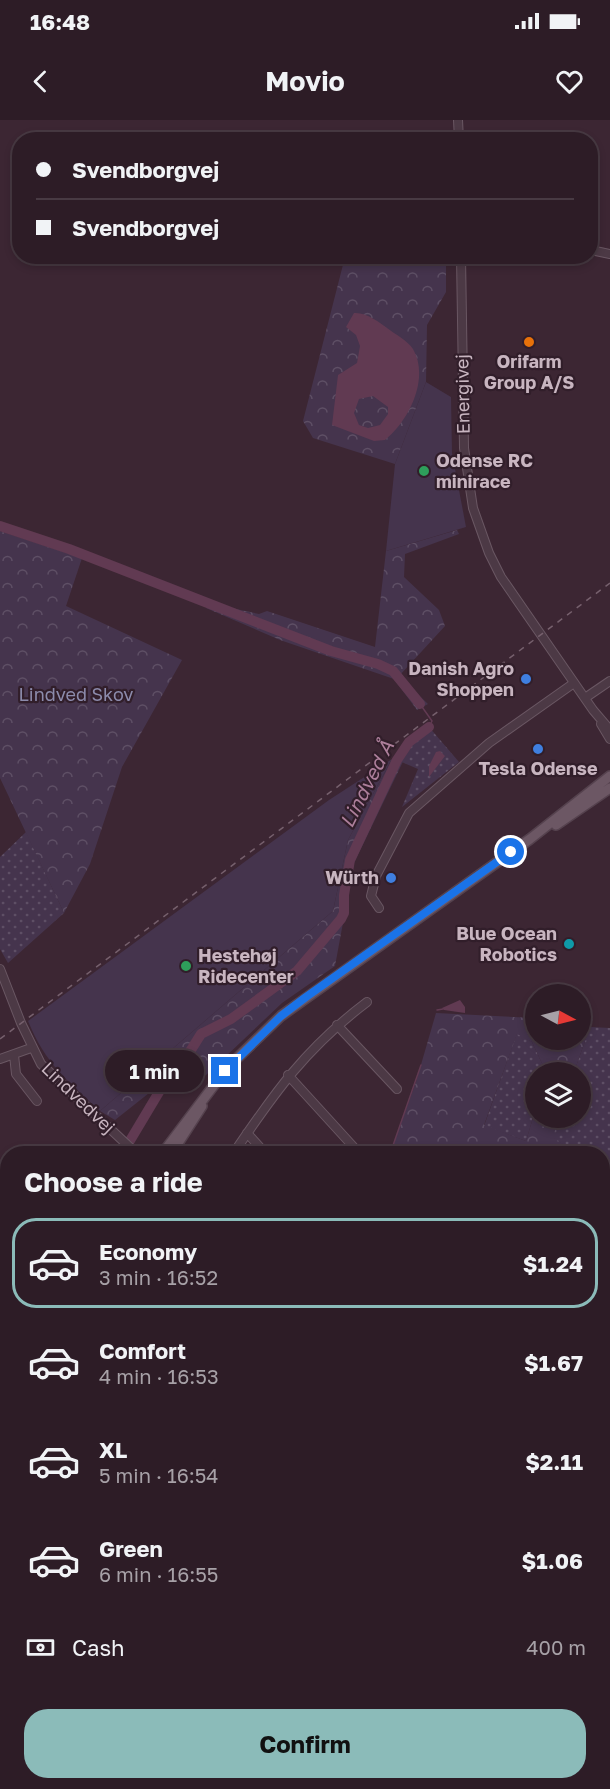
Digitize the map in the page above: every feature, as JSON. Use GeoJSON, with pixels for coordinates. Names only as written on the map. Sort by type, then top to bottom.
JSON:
{"type":"FeatureCollection","features":[{"type":"Feature","properties":{"kind":"main road"},"geometry":{"type":"LineString","coordinates":[[168,1146],[216,1082],[254,1041],[290,1010],[530,839],[610,776]]}},
{"type":"Feature","properties":{"kind":"main road"},"geometry":{"type":"LineString","coordinates":[[562,819],[610,783]]}},
{"type":"Feature","properties":{"kind":"main road"},"geometry":{"type":"LineString","coordinates":[[530,839],[610,788]]}},
{"type":"Feature","properties":{"kind":"main road"},"geometry":{"type":"LineString","coordinates":[[176,1146],[216,1082]]}},
{"type":"Feature","properties":{"kind":"street","name":"Energivej"},"geometry":{"type":"LineString","coordinates":[[461,264],[464,448],[473,508],[484,542],[501,577],[585,698],[610,739]]}},
{"type":"Feature","properties":{"kind":"street"},"geometry":{"type":"LineString","coordinates":[[585,698],[610,681]]}},
{"type":"Feature","properties":{"kind":"street"},"geometry":{"type":"LineString","coordinates":[[379,908],[371,896],[376,876],[408,813],[489,743],[574,683]]}},
{"type":"Feature","properties":{"kind":"street","name":"Energivej"},"geometry":{"type":"LineString","coordinates":[[593,710],[610,730]]}},
{"type":"Feature","properties":{"kind":"street","name":"Lindvedvej"},"geometry":{"type":"LineString","coordinates":[[0,969],[31,1048],[48,1073],[128,1146]]}},
{"type":"Feature","properties":{"kind":"street"},"geometry":{"type":"LineString","coordinates":[[238,1146],[288,1075],[337,1025],[367,1002]]}},
{"type":"Feature","properties":{"kind":"street"},"geometry":{"type":"LineString","coordinates":[[337,1025],[397,1089]]}},
{"type":"Feature","properties":{"kind":"street"},"geometry":{"type":"LineString","coordinates":[[0,1059],[31,1048]]}},
{"type":"Feature","properties":{"kind":"street"},"geometry":{"type":"LineString","coordinates":[[14,1055],[16,1074],[37,1101]]}},
{"type":"Feature","properties":{"kind":"street"},"geometry":{"type":"LineString","coordinates":[[288,1075],[353,1146]]}},
{"type":"Feature","properties":{"kind":"street"},"geometry":{"type":"LineString","coordinates":[[247,1133],[259,1146]]}},
{"type":"Feature","properties":{"kind":"green space"},"geometry":{"type":"Polygon","coordinates":[[[343,264],[446,264],[446,292],[427,325],[426,382],[395,464],[313,438],[303,421],[343,264]]]}},
{"type":"Feature","properties":{"kind":"green space","name":"Odense RC minirace"},"geometry":{"type":"Polygon","coordinates":[[[426,382],[451,397],[452,453],[466,527],[386,551],[395,464],[426,382]]]}},
{"type":"Feature","properties":{"kind":"green space"},"geometry":{"type":"Polygon","coordinates":[[[457,530],[459,534],[405,554],[404,577],[439,610],[445,626],[399,676],[428,704],[417,710],[394,679],[280,640],[206,608],[208,603],[259,614],[267,611],[375,647],[386,551],[457,530]]]}},
{"type":"Feature","properties":{"kind":"green space","name":"Lindved Skov"},"geometry":{"type":"Polygon","coordinates":[[[0,531],[82,558],[66,606],[182,660],[122,767],[90,864],[64,913],[0,778],[0,531]]]}},
{"type":"Feature","properties":{"kind":"green space"},"geometry":{"type":"Polygon","coordinates":[[[429,727],[459,762],[402,807],[418,769],[397,760],[409,742],[429,727]]]}},
{"type":"Feature","properties":{"kind":"green space"},"geometry":{"type":"Polygon","coordinates":[[[410,747],[354,863],[335,966],[282,1003],[206,1075],[173,1074],[115,1120],[100,1111],[333,911],[348,840],[392,759],[410,747]]]}},
{"type":"Feature","properties":{"kind":"green space","name":"Hestehøj Ridecenter"},"geometry":{"type":"Polygon","coordinates":[[[392,759],[348,840],[333,911],[100,1111],[58,1071],[42,1049],[28,1021],[329,800],[392,759]]]}},
{"type":"Feature","properties":{"kind":"green space"},"geometry":{"type":"Polygon","coordinates":[[[26,832],[64,913],[8,963],[0,949],[0,857],[26,832]]]}},
{"type":"Feature","properties":{"kind":"green space"},"geometry":{"type":"Polygon","coordinates":[[[436,1013],[525,1017],[525,1038],[517,1034],[484,1125],[526,1141],[530,1128],[556,1128],[553,1137],[566,1146],[393,1146],[416,1082],[436,1013]]]}},
{"type":"Feature","properties":{"kind":"green space"},"geometry":{"type":"Polygon","coordinates":[[[591,1027],[610,1028],[610,1146],[566,1146],[552,1137],[555,1128],[591,1128],[591,1062],[578,1062],[582,1050],[591,1050],[591,1027]]]}},
{"type":"Feature","properties":{"kind":"green space"},"geometry":{"type":"Polygon","coordinates":[[[517,1033],[525,1038],[525,1050],[536,1050],[541,1062],[525,1062],[525,1128],[530,1128],[526,1141],[484,1126],[517,1033]]]}},
{"type":"Feature","properties":{"kind":"green space"},"geometry":{"type":"Polygon","coordinates":[[[536,1050],[582,1050],[578,1062],[541,1062],[536,1050]]]}},
{"type":"Feature","properties":{"kind":"shaded area"},"geometry":{"type":"Polygon","coordinates":[[[354,313],[368,316],[408,343],[418,360],[418,386],[409,411],[394,432],[385,440],[374,441],[332,425],[338,375],[357,363],[360,346],[356,335],[346,327],[354,313]],[[373,396],[359,399],[354,413],[359,425],[368,428],[380,425],[388,414],[388,407],[373,396]]]}},
{"type":"Feature","properties":{"kind":"shaded area"},"geometry":{"type":"Polygon","coordinates":[[[440,751],[445,756],[429,777],[429,766],[436,752],[440,751]]]}},
{"type":"Feature","properties":{"kind":"shaded area"},"geometry":{"type":"Polygon","coordinates":[[[460,1000],[465,1007],[465,1013],[442,1008],[460,1000]]]}},
{"type":"Feature","properties":{"kind":"waterway","name":"Lindved Å"},"geometry":{"type":"LineString","coordinates":[[0,526],[69,549],[331,651],[378,664],[393,671],[420,704]]}},
{"type":"Feature","properties":{"kind":"waterway","name":"Lindved Å"},"geometry":{"type":"LineString","coordinates":[[420,704],[432,721],[429,727]]}},
{"type":"Feature","properties":{"kind":"waterway","name":"Lindved Å"},"geometry":{"type":"LineString","coordinates":[[127,1146],[171,1072],[179,1069],[201,1034],[231,1019],[297,971],[341,919],[344,913],[344,895],[350,860],[397,760],[409,742],[429,727]]}},
{"type":"Feature","properties":{"kind":"waterway"},"geometry":{"type":"LineString","coordinates":[[437,1010],[443,1009]]}},
{"type":"Feature","properties":{"kind":"waterway"},"geometry":{"type":"LineString","coordinates":[[393,1146],[421,1065]]}},
{"type":"Feature","properties":{"kind":"railway"},"geometry":{"type":"LineString","coordinates":[[0,1039],[610,583]]}},
{"type":"Feature","properties":{"kind":"place","name":"Orifarm Group A/S"},"geometry":{"type":"Point","coordinates":[529,342]}},
{"type":"Feature","properties":{"kind":"place","name":"Odense RC minirace"},"geometry":{"type":"Point","coordinates":[424,471]}},
{"type":"Feature","properties":{"kind":"place","name":"Danish Agro Shoppen"},"geometry":{"type":"Point","coordinates":[526,679]}},
{"type":"Feature","properties":{"kind":"place","name":"Tesla Odense"},"geometry":{"type":"Point","coordinates":[538,749]}},
{"type":"Feature","properties":{"kind":"place","name":"Würth"},"geometry":{"type":"Point","coordinates":[391,878]}},
{"type":"Feature","properties":{"kind":"place","name":"Blue Ocean Robotics"},"geometry":{"type":"Point","coordinates":[569,944]}},
{"type":"Feature","properties":{"kind":"place","name":"Hestehøj Ridecenter"},"geometry":{"type":"Point","coordinates":[186,966]}},
{"type":"Feature","properties":{"kind":"route"},"geometry":{"type":"LineString","coordinates":[[225,1071],[281,1016],[511,852]]}}]}
